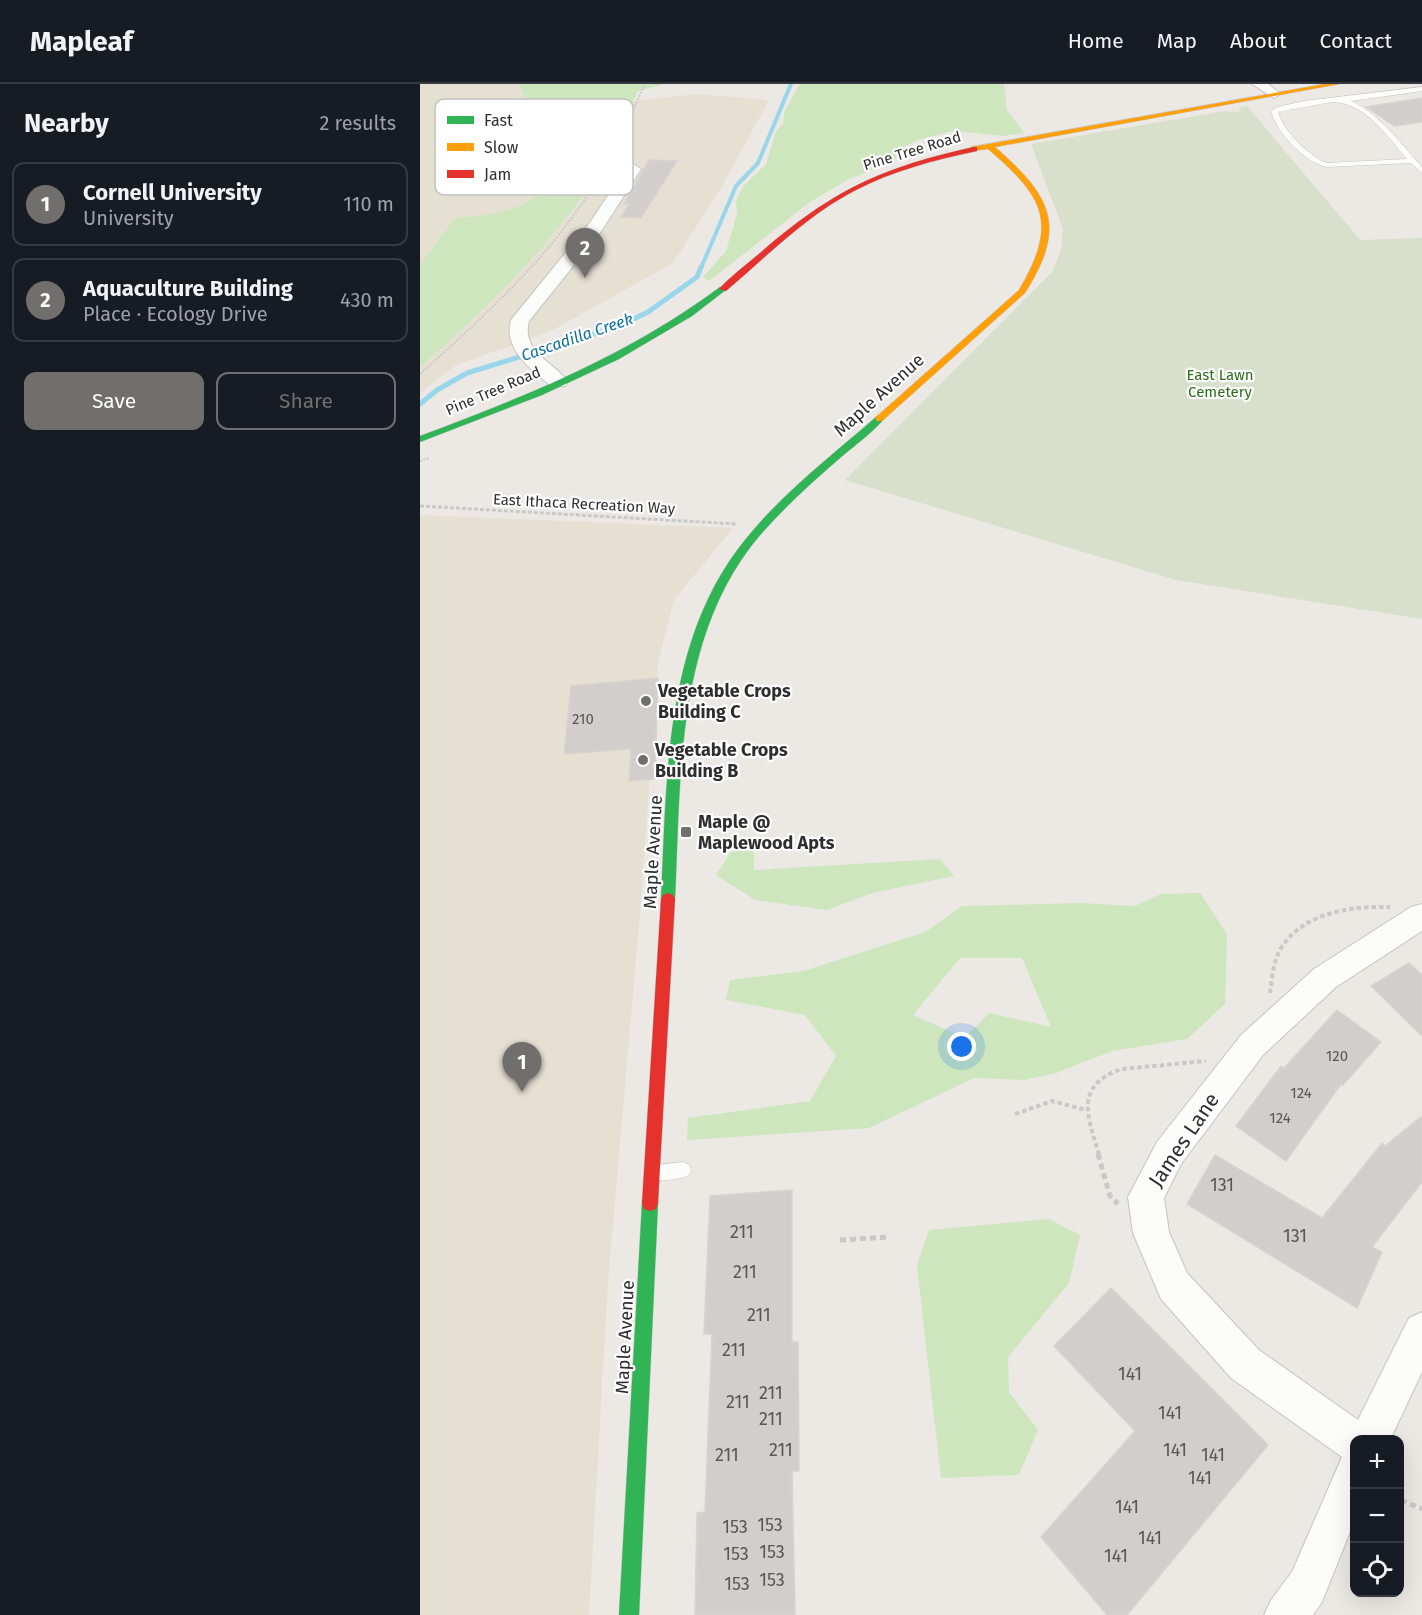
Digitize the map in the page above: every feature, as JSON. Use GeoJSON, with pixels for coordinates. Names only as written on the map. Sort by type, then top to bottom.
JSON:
{"type":"FeatureCollection","features":[{"type":"Feature","properties":{"kind":"street"},"geometry":{"type":"LineString","coordinates":[[1258,84],[1285,95]]}},
{"type":"Feature","properties":{"kind":"street","name":"Pine Tree Road"},"geometry":{"type":"LineString","coordinates":[[420,439],[491,412],[654,336],[700,307],[739,278],[809,216],[840,195],[904,168],[989,146],[1285,95],[1336,84]]}},
{"type":"Feature","properties":{"kind":"street","name":"Maple Avenue"},"geometry":{"type":"LineString","coordinates":[[629,1615],[673,813],[682,700],[689,663],[700,626],[717,590],[738,556],[774,515],[1022,291],[1034,275],[1047,244],[1043,207],[1035,189],[1025,176],[989,146]]}},
{"type":"Feature","properties":{"kind":"street"},"geometry":{"type":"LineString","coordinates":[[558,382],[527,353],[515,330],[520,320],[596,227],[616,195]]}},
{"type":"Feature","properties":{"kind":"street","name":"James Lane"},"geometry":{"type":"LineString","coordinates":[[1350,1439],[1245,1364],[1174,1286],[1151,1233],[1146,1197],[1169,1153],[1252,1044],[1325,978],[1413,921]]}},
{"type":"Feature","properties":{"kind":"street"},"geometry":{"type":"LineString","coordinates":[[1371,1435],[1422,1331]]}},
{"type":"Feature","properties":{"kind":"street"},"geometry":{"type":"LineString","coordinates":[[1286,1615],[1307,1587],[1350,1482]]}},
{"type":"Feature","properties":{"kind":"lane"},"geometry":{"type":"LineString","coordinates":[[1412,161],[1326,165],[1316,163],[1274,114],[1280,108],[1285,95],[1344,100],[1422,89]]}},
{"type":"Feature","properties":{"kind":"lane"},"geometry":{"type":"LineString","coordinates":[[1344,100],[1363,111],[1382,127],[1422,171]]}},
{"type":"Feature","properties":{"kind":"lane"},"geometry":{"type":"LineString","coordinates":[[653,1173],[683,1170]]}},
{"type":"Feature","properties":{"kind":"path"},"geometry":{"type":"LineString","coordinates":[[633,109],[645,84]]}},
{"type":"Feature","properties":{"kind":"path"},"geometry":{"type":"LineString","coordinates":[[420,374],[522,276],[561,232],[588,195]]}},
{"type":"Feature","properties":{"kind":"path","name":"East Ithaca Recreation Way"},"geometry":{"type":"LineString","coordinates":[[420,506],[747,525]]}},
{"type":"Feature","properties":{"kind":"path"},"geometry":{"type":"LineString","coordinates":[[1267,1002],[1273,969],[1281,948],[1297,929],[1330,913],[1379,906],[1413,921]]}},
{"type":"Feature","properties":{"kind":"path"},"geometry":{"type":"LineString","coordinates":[[1122,1205],[1110,1196],[1086,1110],[1089,1093],[1100,1079],[1110,1073],[1142,1066],[1201,1062],[1212,1058]]}},
{"type":"Feature","properties":{"kind":"path"},"geometry":{"type":"LineString","coordinates":[[1015,1114],[1052,1101],[1086,1110]]}},
{"type":"Feature","properties":{"kind":"path"},"geometry":{"type":"LineString","coordinates":[[840,1240],[889,1237]]}},
{"type":"Feature","properties":{"kind":"path"},"geometry":{"type":"LineString","coordinates":[[1404,1501],[1422,1509]]}},
{"type":"Feature","properties":{"kind":"shaded area"},"geometry":{"type":"Polygon","coordinates":[[[420,84],[577,84],[573,99],[435,99],[435,195],[633,195],[633,101],[697,94],[769,100],[723,185],[673,263],[551,331],[456,365],[420,393],[420,84]]]}},
{"type":"Feature","properties":{"kind":"shaded area"},"geometry":{"type":"Polygon","coordinates":[[[420,515],[733,528],[674,600],[658,662],[641,902],[608,1282],[589,1615],[420,1615],[420,515]]]}},
{"type":"Feature","properties":{"kind":"green space"},"geometry":{"type":"Polygon","coordinates":[[[518,84],[665,84],[638,91],[633,101],[633,99],[526,98],[518,84]]]}},
{"type":"Feature","properties":{"kind":"green space"},"geometry":{"type":"Polygon","coordinates":[[[800,84],[1004,84],[1007,110],[1024,133],[1003,136],[953,131],[917,140],[900,149],[894,162],[849,179],[810,202],[709,281],[703,277],[726,251],[737,214],[736,201],[743,187],[766,164],[776,131],[783,124],[785,110],[800,84]]]}},
{"type":"Feature","properties":{"kind":"green space","name":"East Lawn Cemetery"},"geometry":{"type":"Polygon","coordinates":[[[1247,106],[1360,240],[1422,238],[1422,619],[1176,580],[845,480],[1053,271],[1061,250],[1063,229],[1031,144],[1225,111],[1240,112],[1239,108],[1247,106]]]}},
{"type":"Feature","properties":{"kind":"green space"},"geometry":{"type":"Polygon","coordinates":[[[537,195],[582,195],[553,234],[511,281],[420,367],[420,265],[455,218],[507,210],[529,201],[537,195]]]}},
{"type":"Feature","properties":{"kind":"green space"},"geometry":{"type":"Polygon","coordinates":[[[754,845],[754,870],[940,859],[954,876],[872,893],[827,910],[755,900],[716,875],[730,853],[754,845]]]}},
{"type":"Feature","properties":{"kind":"green space"},"geometry":{"type":"Polygon","coordinates":[[[1200,893],[1227,934],[1225,1004],[1187,1039],[1112,1051],[1056,1073],[1024,1080],[974,1078],[869,1128],[687,1140],[688,1118],[810,1101],[836,1056],[805,1015],[726,1000],[730,980],[804,971],[925,932],[962,906],[1081,903],[1135,906],[1161,894],[1200,893]],[[960,958],[913,1015],[965,1038],[989,1013],[1051,1027],[1022,958],[960,958]]]}},
{"type":"Feature","properties":{"kind":"green space"},"geometry":{"type":"Polygon","coordinates":[[[1049,1219],[1080,1235],[1069,1283],[1008,1357],[1009,1392],[1038,1430],[1019,1475],[941,1478],[917,1265],[929,1230],[1049,1219]]]}},
{"type":"Feature","properties":{"kind":"building"},"geometry":{"type":"Polygon","coordinates":[[[1422,98],[1422,122],[1394,126],[1366,107],[1422,98]]]}},
{"type":"Feature","properties":{"kind":"building"},"geometry":{"type":"Polygon","coordinates":[[[649,160],[677,161],[641,218],[621,217],[629,204],[624,204],[629,195],[633,195],[633,188],[649,160]]]}},
{"type":"Feature","properties":{"kind":"building"},"geometry":{"type":"Polygon","coordinates":[[[658,678],[655,779],[629,781],[631,749],[564,754],[571,686],[658,678]]]}},
{"type":"Feature","properties":{"kind":"building"},"geometry":{"type":"Polygon","coordinates":[[[1409,963],[1422,975],[1422,1036],[1371,986],[1409,963]]]}},
{"type":"Feature","properties":{"kind":"building"},"geometry":{"type":"Polygon","coordinates":[[[1337,1010],[1381,1042],[1343,1085],[1341,1084],[1286,1161],[1236,1126],[1281,1066],[1284,1068],[1337,1010]]]}},
{"type":"Feature","properties":{"kind":"building"},"geometry":{"type":"Polygon","coordinates":[[[1422,1116],[1422,1182],[1372,1247],[1382,1252],[1357,1308],[1187,1204],[1215,1155],[1322,1218],[1382,1143],[1385,1146],[1422,1116]]]}},
{"type":"Feature","properties":{"kind":"building"},"geometry":{"type":"Polygon","coordinates":[[[792,1190],[792,1342],[798,1342],[799,1471],[792,1471],[795,1615],[695,1615],[697,1513],[705,1512],[712,1334],[704,1334],[710,1196],[792,1190]]]}},
{"type":"Feature","properties":{"kind":"building"},"geometry":{"type":"Polygon","coordinates":[[[1111,1288],[1268,1445],[1127,1615],[1107,1615],[1041,1537],[1135,1431],[1054,1346],[1111,1288]]]}},
{"type":"Feature","properties":{"kind":"waterway","name":"Cascadilla Creek"},"geometry":{"type":"LineString","coordinates":[[701,268],[736,186],[758,163],[791,84]]}},
{"type":"Feature","properties":{"kind":"waterway","name":"Cascadilla Creek"},"geometry":{"type":"LineString","coordinates":[[420,404],[437,390],[467,373],[617,327],[648,312],[697,277],[701,267]]}},
{"type":"Feature","properties":{"kind":"traffic: fast"},"geometry":{"type":"LineString","coordinates":[[420,439],[578,376],[654,337],[723,289]]}},
{"type":"Feature","properties":{"kind":"traffic: fast"},"geometry":{"type":"LineString","coordinates":[[668,899],[675,764],[680,718],[688,674],[700,631],[717,590],[741,552],[772,516],[879,419]]}},
{"type":"Feature","properties":{"kind":"traffic: fast"},"geometry":{"type":"LineString","coordinates":[[629,1615],[650,1203]]}},
{"type":"Feature","properties":{"kind":"traffic: slow"},"geometry":{"type":"LineString","coordinates":[[974,149],[1336,84]]}},
{"type":"Feature","properties":{"kind":"traffic: slow"},"geometry":{"type":"LineString","coordinates":[[879,419],[1022,291],[1036,267],[1044,247],[1046,228],[1044,211],[1025,179],[989,146]]}},
{"type":"Feature","properties":{"kind":"traffic: jam"},"geometry":{"type":"LineString","coordinates":[[723,289],[804,220],[849,190],[901,168],[974,149]]}},
{"type":"Feature","properties":{"kind":"traffic: jam"},"geometry":{"type":"LineString","coordinates":[[650,1203],[668,899]]}},
{"type":"Feature","properties":{"kind":"place","name":"Aquaculture Building"},"geometry":{"type":"Point","coordinates":[585,278]}},
{"type":"Feature","properties":{"kind":"place","name":"Vegetable Crops Building C"},"geometry":{"type":"Point","coordinates":[646,701]}},
{"type":"Feature","properties":{"kind":"place","name":"Vegetable Crops Building B"},"geometry":{"type":"Point","coordinates":[643,760]}},
{"type":"Feature","properties":{"kind":"place","name":"Maple @ Maplewood Apts"},"geometry":{"type":"Point","coordinates":[686,832]}},
{"type":"Feature","properties":{"kind":"place","name":"Cornell University"},"geometry":{"type":"Point","coordinates":[522,1092]}}]}
